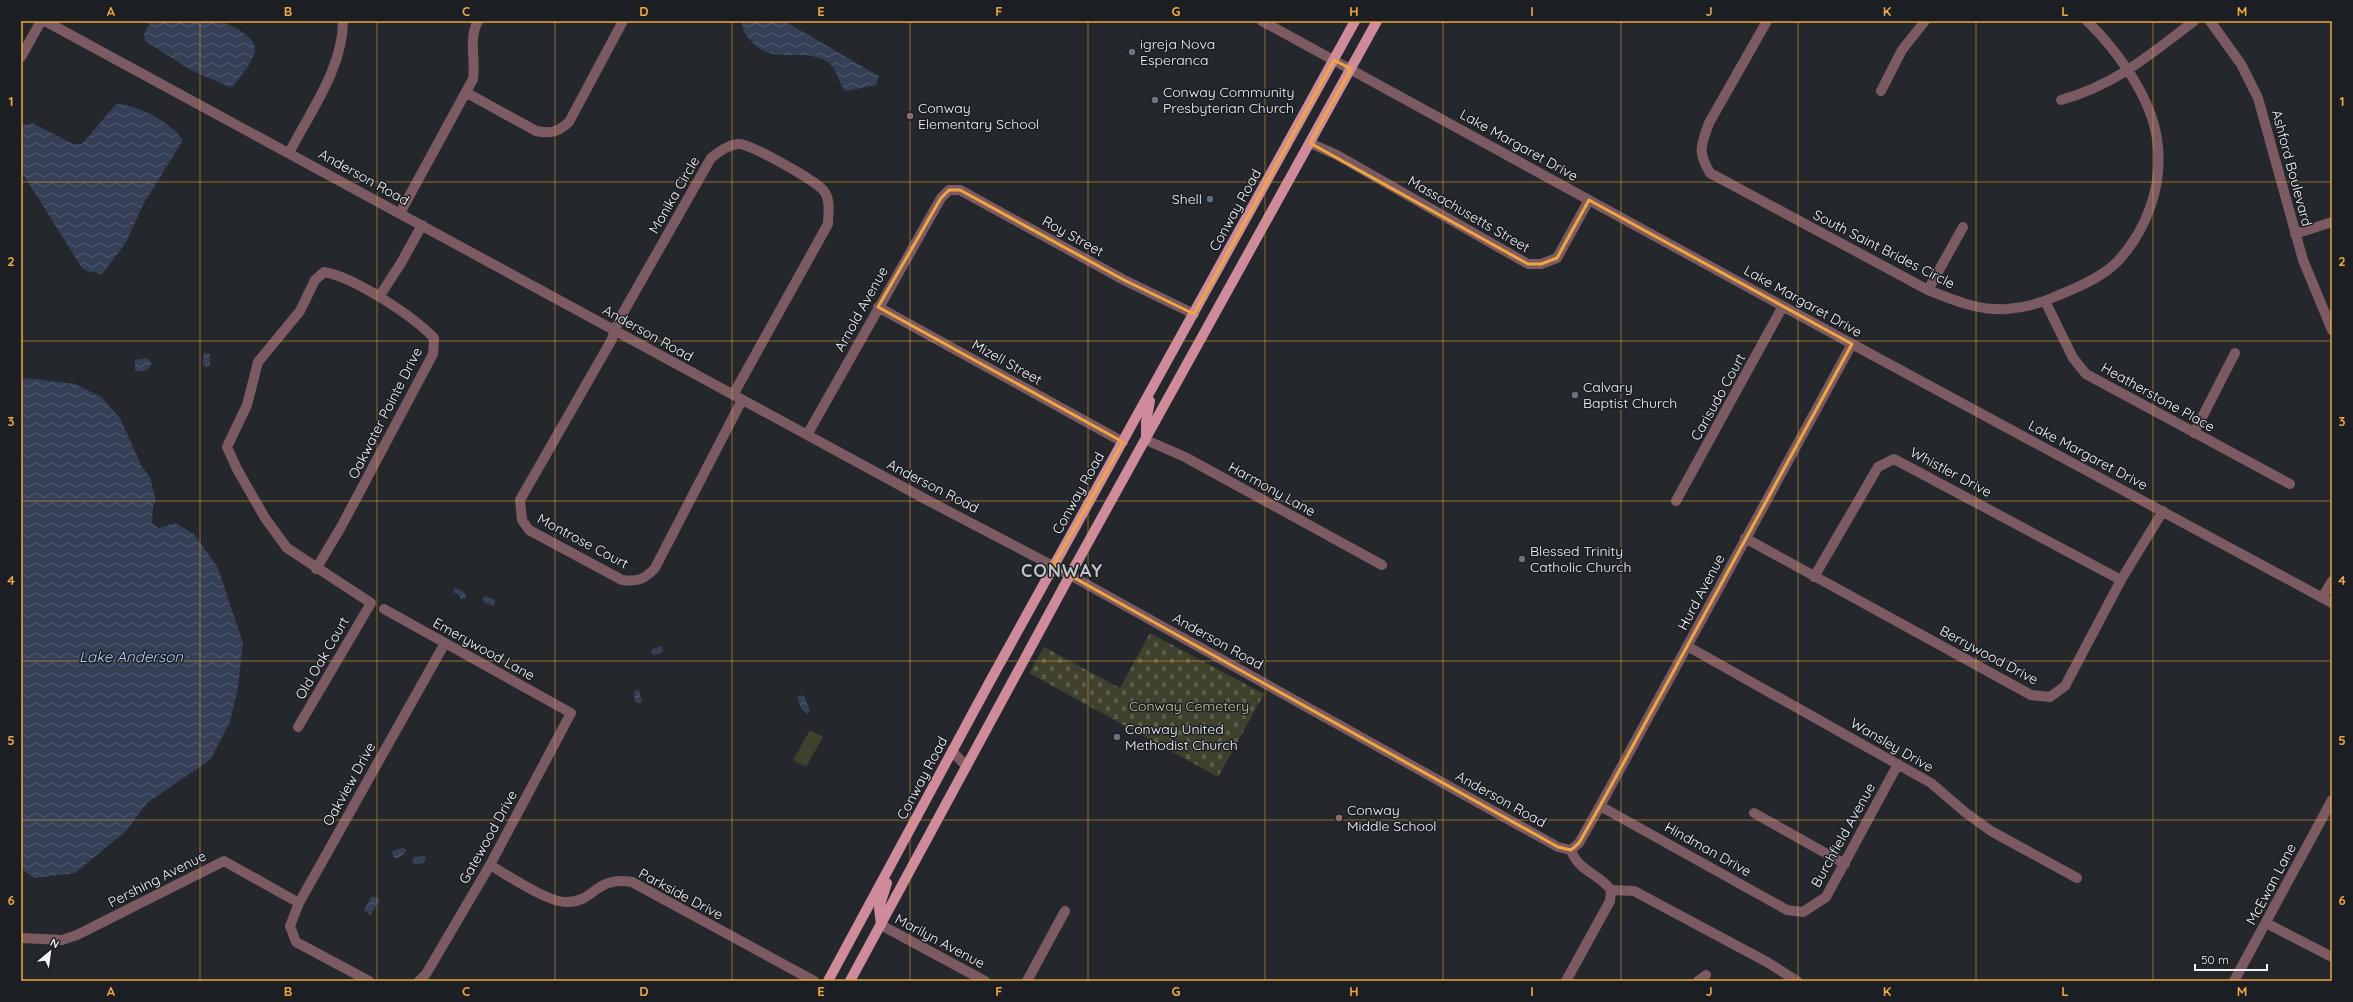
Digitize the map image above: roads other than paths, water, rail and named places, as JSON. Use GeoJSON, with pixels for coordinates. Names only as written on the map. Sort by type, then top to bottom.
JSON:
{"type":"FeatureCollection","features":[{"type":"Feature","properties":{"kind":"main road","name":"Conway Road"},"geometry":{"type":"LineString","coordinates":[[828,981],[1053,566],[1152,392],[1355,21]]}},
{"type":"Feature","properties":{"kind":"main road"},"geometry":{"type":"LineString","coordinates":[[850,981],[1070,575],[1377,21]]}},
{"type":"Feature","properties":{"kind":"main road"},"geometry":{"type":"LineString","coordinates":[[1146,440],[1146,422],[1152,392]]}},
{"type":"Feature","properties":{"kind":"main road"},"geometry":{"type":"LineString","coordinates":[[881,925],[879,908],[894,860]]}},
{"type":"Feature","properties":{"kind":"street"},"geometry":{"type":"LineString","coordinates":[[21,57],[41,21]]}},
{"type":"Feature","properties":{"kind":"street","name":"Anderson Road"},"geometry":{"type":"LineString","coordinates":[[45,21],[742,400],[1070,575],[1554,845],[1571,850]]}},
{"type":"Feature","properties":{"kind":"street"},"geometry":{"type":"LineString","coordinates":[[289,153],[339,55],[343,37],[343,21]]}},
{"type":"Feature","properties":{"kind":"street"},"geometry":{"type":"LineString","coordinates":[[400,213],[467,93],[473,79],[475,63],[472,43],[473,30],[478,21]]}},
{"type":"Feature","properties":{"kind":"street"},"geometry":{"type":"LineString","coordinates":[[467,93],[536,131],[548,134],[560,130],[569,122],[623,21]]}},
{"type":"Feature","properties":{"kind":"street","name":"Lake Margaret Drive"},"geometry":{"type":"LineString","coordinates":[[1262,21],[1852,344],[2332,603]]}},
{"type":"Feature","properties":{"kind":"street","name":"South Saint Brides Circle"},"geometry":{"type":"LineString","coordinates":[[1767,21],[1709,123],[1702,142],[1701,157],[1710,173],[1928,290],[1956,302],[1981,307],[2007,309],[2045,301],[2073,290],[2097,277],[2116,262],[2134,241],[2147,216],[2155,192],[2159,163],[2157,138],[2147,107],[2128,71],[2103,37],[2087,21]]}},
{"type":"Feature","properties":{"kind":"street"},"geometry":{"type":"LineString","coordinates":[[1881,91],[1902,50],[1924,21]]}},
{"type":"Feature","properties":{"kind":"street"},"geometry":{"type":"LineString","coordinates":[[2061,100],[2082,94],[2128,71],[2194,21]]}},
{"type":"Feature","properties":{"kind":"street","name":"Ashford Boulevard"},"geometry":{"type":"LineString","coordinates":[[2210,21],[2241,64],[2258,98],[2303,260],[2332,330]]}},
{"type":"Feature","properties":{"kind":"street","name":"Monika Circle"},"geometry":{"type":"LineString","coordinates":[[615,331],[620,318],[711,158],[722,149],[739,143],[753,147],[811,180],[824,191],[829,206],[828,224],[733,395]]}},
{"type":"Feature","properties":{"kind":"street","name":"Massachusetts Street"},"geometry":{"type":"LineString","coordinates":[[1310,143],[1337,155],[1528,264],[1541,264],[1557,258],[1589,200]]}},
{"type":"Feature","properties":{"kind":"street","name":"Roy Street"},"geometry":{"type":"LineString","coordinates":[[941,198],[949,190],[960,190],[1124,280],[1194,314]]}},
{"type":"Feature","properties":{"kind":"street","name":"Arnold Avenue"},"geometry":{"type":"LineString","coordinates":[[807,435],[941,198]]}},
{"type":"Feature","properties":{"kind":"street"},"geometry":{"type":"LineString","coordinates":[[2295,234],[2332,222]]}},
{"type":"Feature","properties":{"kind":"street"},"geometry":{"type":"LineString","coordinates":[[316,569],[287,548],[262,512],[236,469],[227,447],[247,404],[258,362],[300,311],[315,280],[324,272],[334,274],[378,297],[401,263],[422,225]]}},
{"type":"Feature","properties":{"kind":"street"},"geometry":{"type":"LineString","coordinates":[[1928,290],[1963,227]]}},
{"type":"Feature","properties":{"kind":"street","name":"Oakwater Pointe Drive"},"geometry":{"type":"LineString","coordinates":[[316,569],[341,527],[433,354],[434,338],[422,326],[378,297]]}},
{"type":"Feature","properties":{"kind":"street","name":"Heatherstone Place"},"geometry":{"type":"LineString","coordinates":[[2045,301],[2073,358],[2086,374],[2290,484]]}},
{"type":"Feature","properties":{"kind":"street","name":"Carisudo Court"},"geometry":{"type":"LineString","coordinates":[[1676,501],[1784,306]]}},
{"type":"Feature","properties":{"kind":"street","name":"Mizell Street"},"geometry":{"type":"LineString","coordinates":[[878,307],[1123,442]]}},
{"type":"Feature","properties":{"kind":"street","name":"Montrose Court"},"geometry":{"type":"LineString","coordinates":[[615,331],[520,500],[522,520],[529,530],[622,580],[634,581],[646,578],[655,568],[742,400]]}},
{"type":"Feature","properties":{"kind":"street","name":"Hurd Avenue"},"geometry":{"type":"LineString","coordinates":[[1571,850],[1579,842],[1600,806],[1852,344]]}},
{"type":"Feature","properties":{"kind":"street"},"geometry":{"type":"LineString","coordinates":[[2194,433],[2236,353]]}},
{"type":"Feature","properties":{"kind":"street","name":"Harmony Lane"},"geometry":{"type":"LineString","coordinates":[[1146,440],[1185,457],[1382,565]]}},
{"type":"Feature","properties":{"kind":"street","name":"Whistler Drive"},"geometry":{"type":"LineString","coordinates":[[1814,577],[1878,468],[1894,459],[2122,580]]}},
{"type":"Feature","properties":{"kind":"street","name":"Berrywood Drive"},"geometry":{"type":"LineString","coordinates":[[1746,538],[1814,577],[2031,695],[2050,697],[2065,686],[2122,580],[2163,511]]}},
{"type":"Feature","properties":{"kind":"street","name":"Old Oak Court"},"geometry":{"type":"LineString","coordinates":[[298,727],[371,603],[316,569]]}},
{"type":"Feature","properties":{"kind":"street"},"geometry":{"type":"LineString","coordinates":[[2322,598],[2332,581]]}},
{"type":"Feature","properties":{"kind":"street","name":"Emerywood Lane"},"geometry":{"type":"LineString","coordinates":[[384,609],[571,713]]}},
{"type":"Feature","properties":{"kind":"street","name":"Oakview Drive"},"geometry":{"type":"LineString","coordinates":[[368,981],[296,942],[290,926],[299,903],[444,643]]}},
{"type":"Feature","properties":{"kind":"street","name":"Wansley Drive"},"geometry":{"type":"LineString","coordinates":[[1687,646],[1931,783],[1966,813],[1991,831],[2076,878]]}},
{"type":"Feature","properties":{"kind":"street","name":"Gatewood Drive"},"geometry":{"type":"LineString","coordinates":[[422,978],[490,865],[571,713]]}},
{"type":"Feature","properties":{"kind":"street"},"geometry":{"type":"LineString","coordinates":[[952,751],[966,766]]}},
{"type":"Feature","properties":{"kind":"street","name":"Burchfield Avenue"},"geometry":{"type":"LineString","coordinates":[[1803,912],[1826,897],[1898,764]]}},
{"type":"Feature","properties":{"kind":"street","name":"McEwan Lane"},"geometry":{"type":"LineString","coordinates":[[2234,981],[2332,800]]}},
{"type":"Feature","properties":{"kind":"street","name":"Hindman Drive"},"geometry":{"type":"LineString","coordinates":[[1600,806],[1787,910],[1803,912]]}},
{"type":"Feature","properties":{"kind":"street"},"geometry":{"type":"LineString","coordinates":[[1754,813],[1845,864]]}},
{"type":"Feature","properties":{"kind":"street"},"geometry":{"type":"LineString","coordinates":[[1566,981],[1610,900],[1611,890],[1605,882],[1585,870],[1574,860],[1571,850]]}},
{"type":"Feature","properties":{"kind":"street","name":"Pershing Avenue"},"geometry":{"type":"LineString","coordinates":[[21,938],[62,940],[77,935],[224,861],[299,903]]}},
{"type":"Feature","properties":{"kind":"street","name":"Parkside Drive"},"geometry":{"type":"LineString","coordinates":[[490,865],[550,898],[567,902],[585,897],[604,883],[618,880],[632,882],[814,981]]}},
{"type":"Feature","properties":{"kind":"street"},"geometry":{"type":"LineString","coordinates":[[1611,890],[1634,891],[1767,962],[1797,981]]}},
{"type":"Feature","properties":{"kind":"street"},"geometry":{"type":"LineString","coordinates":[[1026,981],[1066,911]]}},
{"type":"Feature","properties":{"kind":"street"},"geometry":{"type":"LineString","coordinates":[[2266,922],[2332,957]]}},
{"type":"Feature","properties":{"kind":"street","name":"Marilyn Avenue"},"geometry":{"type":"LineString","coordinates":[[881,925],[985,981]]}},
{"type":"Feature","properties":{"kind":"street"},"geometry":{"type":"LineString","coordinates":[[1698,981],[1706,975]]}},
{"type":"Feature","properties":{"kind":"water"},"geometry":{"type":"Polygon","coordinates":[[[151,21],[219,21],[241,31],[251,39],[255,48],[253,58],[234,85],[229,87],[193,71],[145,41],[144,34],[151,21]]]}},
{"type":"Feature","properties":{"kind":"water"},"geometry":{"type":"Polygon","coordinates":[[[742,21],[784,21],[879,76],[876,85],[846,91],[840,83],[835,70],[829,63],[815,57],[805,55],[777,55],[768,53],[759,48],[748,38],[743,29],[742,21]]]}},
{"type":"Feature","properties":{"kind":"water"},"geometry":{"type":"Polygon","coordinates":[[[116,104],[125,105],[144,111],[162,121],[183,140],[145,201],[125,244],[102,274],[87,271],[82,268],[21,171],[21,126],[32,123],[73,144],[82,144],[116,104]]]}},
{"type":"Feature","properties":{"kind":"water"},"geometry":{"type":"Polygon","coordinates":[[[204,353],[210,354],[210,365],[206,367],[203,364],[204,353]]]}},
{"type":"Feature","properties":{"kind":"water"},"geometry":{"type":"Polygon","coordinates":[[[147,358],[152,363],[148,369],[144,371],[135,370],[135,360],[147,358]]]}},
{"type":"Feature","properties":{"kind":"water","name":"Lake Anderson"},"geometry":{"type":"Polygon","coordinates":[[[25,378],[75,384],[101,397],[120,418],[142,467],[150,477],[156,501],[153,506],[152,523],[159,528],[175,523],[194,534],[218,568],[243,643],[238,687],[230,722],[210,760],[147,803],[125,832],[75,873],[35,878],[21,869],[21,381],[25,378]]]}},
{"type":"Feature","properties":{"kind":"water"},"geometry":{"type":"Polygon","coordinates":[[[455,588],[464,592],[467,598],[460,599],[460,596],[453,592],[455,588]]]}},
{"type":"Feature","properties":{"kind":"water"},"geometry":{"type":"Polygon","coordinates":[[[486,596],[495,600],[494,606],[483,602],[483,598],[486,596]]]}},
{"type":"Feature","properties":{"kind":"water"},"geometry":{"type":"Polygon","coordinates":[[[662,646],[663,652],[654,655],[651,652],[652,649],[662,646]]]}},
{"type":"Feature","properties":{"kind":"water"},"geometry":{"type":"Polygon","coordinates":[[[639,690],[642,701],[639,703],[635,702],[634,691],[639,690]]]}},
{"type":"Feature","properties":{"kind":"water"},"geometry":{"type":"Polygon","coordinates":[[[804,695],[810,711],[807,714],[801,708],[797,697],[804,695]]]}},
{"type":"Feature","properties":{"kind":"water"},"geometry":{"type":"Polygon","coordinates":[[[402,848],[406,849],[404,854],[398,858],[394,858],[392,851],[402,848]]]}},
{"type":"Feature","properties":{"kind":"water"},"geometry":{"type":"Polygon","coordinates":[[[424,856],[426,858],[424,863],[413,864],[412,861],[414,857],[424,856]]]}},
{"type":"Feature","properties":{"kind":"water"},"geometry":{"type":"Polygon","coordinates":[[[372,896],[380,900],[370,915],[364,910],[372,896]]]}},
{"type":"Feature","properties":{"kind":"place","name":"igreja Nova Esperanca"},"geometry":{"type":"Point","coordinates":[1132,52]}},
{"type":"Feature","properties":{"kind":"place","name":"Conway Community Presbyterian Church"},"geometry":{"type":"Point","coordinates":[1155,100]}},
{"type":"Feature","properties":{"kind":"place","name":"Conway Elementary School"},"geometry":{"type":"Point","coordinates":[910,116]}},
{"type":"Feature","properties":{"kind":"place","name":"Shell"},"geometry":{"type":"Point","coordinates":[1210,199]}},
{"type":"Feature","properties":{"kind":"place","name":"Calvary Baptist Church"},"geometry":{"type":"Point","coordinates":[1575,395]}},
{"type":"Feature","properties":{"kind":"place","name":"Blessed Trinity Catholic Church"},"geometry":{"type":"Point","coordinates":[1522,559]}},
{"type":"Feature","properties":{"kind":"place","name":"Conway United Methodist Church"},"geometry":{"type":"Point","coordinates":[1117,737]}},
{"type":"Feature","properties":{"kind":"place","name":"Conway Middle School"},"geometry":{"type":"Point","coordinates":[1339,818]}},
{"type":"Feature","properties":{"kind":"district","name":"CONWAY"},"geometry":{"type":"Point","coordinates":[1062,571]}},
{"type":"Feature","properties":{"kind":"park label","name":"Conway Cemetery"},"geometry":{"type":"Point","coordinates":[1189,706]}}]}
